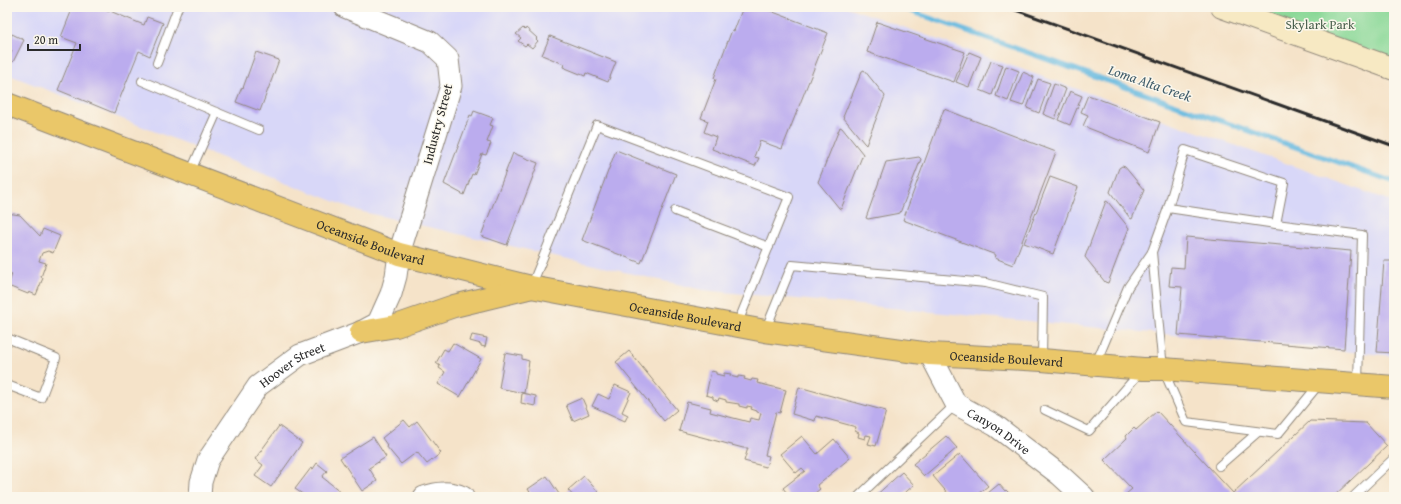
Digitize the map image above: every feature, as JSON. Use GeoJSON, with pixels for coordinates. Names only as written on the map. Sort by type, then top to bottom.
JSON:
{"type":"FeatureCollection","features":[{"type":"Feature","properties":{"kind":"main road"},"geometry":{"type":"LineString","coordinates":[[1222,7],[1394,69]]}},
{"type":"Feature","properties":{"kind":"main road","name":"Oceanside Boulevard"},"geometry":{"type":"LineString","coordinates":[[7,104],[399,254],[531,288],[765,331],[930,354],[1042,360],[1394,387]]}},
{"type":"Feature","properties":{"kind":"main road"},"geometry":{"type":"LineString","coordinates":[[361,332],[396,326],[454,306],[531,288]]}},
{"type":"Feature","properties":{"kind":"street","name":"Industry Street"},"geometry":{"type":"LineString","coordinates":[[346,7],[430,42],[448,58],[451,86],[399,254]]}},
{"type":"Feature","properties":{"kind":"street","name":"Hoover Street"},"geometry":{"type":"LineString","coordinates":[[200,497],[200,482],[208,460],[258,386],[300,355],[361,332],[378,323],[391,294],[396,276],[399,254]]}},
{"type":"Feature","properties":{"kind":"street","name":"Canyon Drive"},"geometry":{"type":"LineString","coordinates":[[930,354],[956,404],[996,426],[1060,474],[1084,497]]}},
{"type":"Feature","properties":{"kind":"street"},"geometry":{"type":"LineString","coordinates":[[424,497],[437,492],[463,497]]}},
{"type":"Feature","properties":{"kind":"lane"},"geometry":{"type":"LineString","coordinates":[[158,64],[178,7]]}},
{"type":"Feature","properties":{"kind":"lane"},"geometry":{"type":"LineString","coordinates":[[142,81],[259,130]]}},
{"type":"Feature","properties":{"kind":"lane"},"geometry":{"type":"LineString","coordinates":[[190,174],[217,112]]}},
{"type":"Feature","properties":{"kind":"lane"},"geometry":{"type":"LineString","coordinates":[[531,288],[597,125],[789,197],[736,326]]}},
{"type":"Feature","properties":{"kind":"lane"},"geometry":{"type":"LineString","coordinates":[[1095,364],[1128,287],[1152,252],[1168,208],[1185,150],[1284,183],[1276,224]]}},
{"type":"Feature","properties":{"kind":"lane"},"geometry":{"type":"LineString","coordinates":[[1168,208],[1362,235],[1358,384]]}},
{"type":"Feature","properties":{"kind":"lane"},"geometry":{"type":"LineString","coordinates":[[675,211],[768,247]]}},
{"type":"Feature","properties":{"kind":"lane"},"geometry":{"type":"LineString","coordinates":[[1152,252],[1153,369],[1186,422],[1278,434],[1322,381]]}},
{"type":"Feature","properties":{"kind":"lane"},"geometry":{"type":"LineString","coordinates":[[765,331],[792,265],[986,283],[1043,297],[1042,360]]}},
{"type":"Feature","properties":{"kind":"lane"},"geometry":{"type":"LineString","coordinates":[[7,338],[56,358],[42,398],[7,385]]}},
{"type":"Feature","properties":{"kind":"lane"},"geometry":{"type":"LineString","coordinates":[[1045,410],[1089,430],[1153,369]]}},
{"type":"Feature","properties":{"kind":"lane"},"geometry":{"type":"LineString","coordinates":[[858,497],[956,404]]}},
{"type":"Feature","properties":{"kind":"lane"},"geometry":{"type":"LineString","coordinates":[[1219,466],[1258,432]]}},
{"type":"Feature","properties":{"kind":"lane"},"geometry":{"type":"LineString","coordinates":[[1353,497],[1394,458]]}},
{"type":"Feature","properties":{"kind":"shaded area"},"geometry":{"type":"Polygon","coordinates":[[[7,7],[847,7],[1394,202],[1394,356],[703,290],[359,211],[7,74],[7,7]]]}},
{"type":"Feature","properties":{"kind":"green space","name":"Skylark Park"},"geometry":{"type":"Polygon","coordinates":[[[1221,7],[1394,7],[1394,69],[1221,7]]]}},
{"type":"Feature","properties":{"kind":"building"},"geometry":{"type":"Polygon","coordinates":[[[73,7],[100,7],[144,25],[147,17],[163,23],[150,56],[139,51],[114,113],[58,90],[77,43],[61,37],[73,7]]]}},
{"type":"Feature","properties":{"kind":"building"},"geometry":{"type":"Polygon","coordinates":[[[743,7],[769,7],[768,10],[828,33],[782,149],[760,141],[754,157],[759,158],[755,166],[712,149],[716,137],[704,132],[708,121],[701,118],[732,30],[734,31],[743,7]]]}},
{"type":"Feature","properties":{"kind":"building"},"geometry":{"type":"Polygon","coordinates":[[[877,22],[965,52],[954,82],[867,52],[877,22]]]}},
{"type":"Feature","properties":{"kind":"building"},"geometry":{"type":"Polygon","coordinates":[[[523,28],[525,30],[526,28],[537,38],[536,39],[538,41],[532,48],[527,44],[525,46],[518,41],[521,38],[516,34],[523,28]]]}},
{"type":"Feature","properties":{"kind":"building"},"geometry":{"type":"Polygon","coordinates":[[[12,34],[24,40],[13,62],[8,59],[12,51],[7,49],[7,45],[12,34]]]}},
{"type":"Feature","properties":{"kind":"building"},"geometry":{"type":"Polygon","coordinates":[[[550,36],[616,62],[608,82],[586,73],[585,76],[563,67],[564,64],[542,55],[550,36]]]}},
{"type":"Feature","properties":{"kind":"building"},"geometry":{"type":"Polygon","coordinates":[[[256,52],[279,60],[260,111],[236,102],[242,87],[243,88],[256,52]]]}},
{"type":"Feature","properties":{"kind":"building"},"geometry":{"type":"Polygon","coordinates":[[[969,52],[981,57],[969,87],[956,82],[969,52]]]}},
{"type":"Feature","properties":{"kind":"building"},"geometry":{"type":"Polygon","coordinates":[[[991,61],[1003,65],[992,95],[980,90],[991,61]]]}},
{"type":"Feature","properties":{"kind":"building"},"geometry":{"type":"Polygon","coordinates":[[[1006,66],[1019,71],[1008,101],[996,96],[1006,66]]]}},
{"type":"Feature","properties":{"kind":"building"},"geometry":{"type":"Polygon","coordinates":[[[864,70],[885,96],[866,145],[843,117],[862,71],[864,70]]]}},
{"type":"Feature","properties":{"kind":"building"},"geometry":{"type":"Polygon","coordinates":[[[1023,72],[1034,77],[1023,106],[1011,102],[1023,72]]]}},
{"type":"Feature","properties":{"kind":"building"},"geometry":{"type":"Polygon","coordinates":[[[1038,79],[1050,83],[1039,113],[1027,108],[1038,79]]]}},
{"type":"Feature","properties":{"kind":"building"},"geometry":{"type":"Polygon","coordinates":[[[1054,84],[1066,89],[1055,119],[1043,114],[1054,84]]]}},
{"type":"Feature","properties":{"kind":"building"},"geometry":{"type":"Polygon","coordinates":[[[1070,91],[1082,96],[1070,125],[1058,120],[1070,91]]]}},
{"type":"Feature","properties":{"kind":"building"},"geometry":{"type":"Polygon","coordinates":[[[1088,95],[1160,122],[1149,152],[1083,126],[1088,115],[1081,112],[1088,95]]]}},
{"type":"Feature","properties":{"kind":"building"},"geometry":{"type":"Polygon","coordinates":[[[944,109],[1056,152],[1013,265],[995,258],[996,255],[903,220],[944,109]]]}},
{"type":"Feature","properties":{"kind":"building"},"geometry":{"type":"Polygon","coordinates":[[[474,111],[493,118],[490,125],[493,126],[487,142],[491,143],[486,155],[482,154],[464,195],[444,184],[470,115],[472,116],[474,111]]]}},
{"type":"Feature","properties":{"kind":"building"},"geometry":{"type":"Polygon","coordinates":[[[840,127],[863,154],[841,209],[818,182],[840,127]]]}},
{"type":"Feature","properties":{"kind":"building"},"geometry":{"type":"Polygon","coordinates":[[[616,150],[676,174],[641,263],[582,240],[616,150]]]}},
{"type":"Feature","properties":{"kind":"building"},"geometry":{"type":"Polygon","coordinates":[[[513,153],[538,163],[507,245],[481,236],[513,153]]]}},
{"type":"Feature","properties":{"kind":"building"},"geometry":{"type":"Polygon","coordinates":[[[919,157],[921,159],[900,213],[868,219],[866,218],[886,162],[919,157]]]}},
{"type":"Feature","properties":{"kind":"building"},"geometry":{"type":"Polygon","coordinates":[[[1122,166],[1125,167],[1144,190],[1132,219],[1110,192],[1119,168],[1122,166]]]}},
{"type":"Feature","properties":{"kind":"building"},"geometry":{"type":"Polygon","coordinates":[[[1050,177],[1078,187],[1053,254],[1024,243],[1050,177]]]}},
{"type":"Feature","properties":{"kind":"building"},"geometry":{"type":"Polygon","coordinates":[[[1106,201],[1129,228],[1108,283],[1105,282],[1085,257],[1106,201]]]}},
{"type":"Feature","properties":{"kind":"building"},"geometry":{"type":"Polygon","coordinates":[[[7,213],[20,215],[40,236],[43,229],[60,236],[53,253],[48,251],[42,253],[39,261],[46,263],[41,277],[43,278],[36,295],[29,292],[28,294],[8,286],[12,274],[7,272],[7,213]]]}},
{"type":"Feature","properties":{"kind":"building"},"geometry":{"type":"Polygon","coordinates":[[[1186,237],[1351,251],[1344,349],[1178,335],[1182,287],[1169,286],[1171,267],[1184,268],[1186,237]]]}},
{"type":"Feature","properties":{"kind":"building"},"geometry":{"type":"Polygon","coordinates":[[[1384,261],[1394,261],[1394,353],[1377,352],[1384,261]]]}},
{"type":"Feature","properties":{"kind":"building"},"geometry":{"type":"Polygon","coordinates":[[[472,335],[487,338],[485,347],[481,346],[481,344],[470,341],[472,335]]]}},
{"type":"Feature","properties":{"kind":"building"},"geometry":{"type":"Polygon","coordinates":[[[453,343],[481,359],[460,397],[438,384],[445,372],[439,368],[440,366],[436,363],[444,349],[448,351],[453,343]]]}},
{"type":"Feature","properties":{"kind":"building"},"geometry":{"type":"Polygon","coordinates":[[[629,351],[677,410],[664,421],[616,362],[629,351]]]}},
{"type":"Feature","properties":{"kind":"building"},"geometry":{"type":"Polygon","coordinates":[[[505,353],[522,356],[522,359],[529,361],[524,393],[499,388],[505,353]]]}},
{"type":"Feature","properties":{"kind":"building"},"geometry":{"type":"Polygon","coordinates":[[[711,371],[724,376],[724,373],[731,374],[730,376],[738,378],[738,376],[745,377],[744,379],[751,381],[752,379],[758,380],[757,383],[786,390],[780,413],[776,412],[765,455],[769,456],[766,467],[744,461],[748,448],[679,431],[687,402],[711,408],[710,412],[749,422],[750,418],[759,420],[761,413],[751,409],[752,407],[747,406],[747,408],[739,406],[739,404],[726,402],[726,400],[719,398],[718,401],[713,399],[713,397],[706,395],[711,371]]]}},
{"type":"Feature","properties":{"kind":"building"},"geometry":{"type":"Polygon","coordinates":[[[615,385],[631,392],[622,412],[628,415],[625,421],[592,406],[598,394],[609,399],[615,385]]]}},
{"type":"Feature","properties":{"kind":"building"},"geometry":{"type":"Polygon","coordinates":[[[799,387],[886,411],[876,446],[868,444],[871,436],[866,435],[865,439],[858,437],[859,433],[855,431],[856,427],[816,416],[815,421],[792,414],[799,387]]]}},
{"type":"Feature","properties":{"kind":"building"},"geometry":{"type":"Polygon","coordinates":[[[522,393],[536,396],[535,406],[521,403],[522,393]]]}},
{"type":"Feature","properties":{"kind":"building"},"geometry":{"type":"Polygon","coordinates":[[[582,398],[589,414],[573,421],[566,405],[582,398]]]}},
{"type":"Feature","properties":{"kind":"building"},"geometry":{"type":"Polygon","coordinates":[[[1157,411],[1233,493],[1310,421],[1366,423],[1387,446],[1333,497],[1129,497],[1126,494],[1132,489],[1104,460],[1127,438],[1126,436],[1134,428],[1136,430],[1157,411]]]}},
{"type":"Feature","properties":{"kind":"building"},"geometry":{"type":"Polygon","coordinates":[[[404,420],[410,427],[417,421],[441,453],[427,464],[417,452],[401,464],[386,446],[387,445],[382,438],[404,420]]]}},
{"type":"Feature","properties":{"kind":"building"},"geometry":{"type":"Polygon","coordinates":[[[279,426],[302,443],[271,487],[255,476],[263,465],[255,459],[279,426]]]}},
{"type":"Feature","properties":{"kind":"building"},"geometry":{"type":"Polygon","coordinates":[[[802,436],[817,454],[834,439],[850,458],[817,485],[820,489],[810,497],[790,497],[783,488],[805,471],[802,468],[796,473],[780,454],[802,436]]]}},
{"type":"Feature","properties":{"kind":"building"},"geometry":{"type":"Polygon","coordinates":[[[946,436],[957,448],[924,476],[913,464],[946,436]]]}},
{"type":"Feature","properties":{"kind":"building"},"geometry":{"type":"Polygon","coordinates":[[[373,437],[386,457],[369,468],[377,481],[362,491],[340,458],[373,437]]]}},
{"type":"Feature","properties":{"kind":"building"},"geometry":{"type":"Polygon","coordinates":[[[960,454],[988,486],[974,497],[949,497],[950,496],[933,476],[960,454]]]}},
{"type":"Feature","properties":{"kind":"building"},"geometry":{"type":"Polygon","coordinates":[[[317,463],[327,471],[322,477],[340,491],[336,497],[307,497],[295,489],[311,468],[313,469],[317,463]]]}},
{"type":"Feature","properties":{"kind":"building"},"geometry":{"type":"Polygon","coordinates":[[[902,472],[914,485],[900,497],[874,497],[902,472]]]}},
{"type":"Feature","properties":{"kind":"building"},"geometry":{"type":"Polygon","coordinates":[[[547,476],[561,497],[533,497],[528,489],[547,476]]]}},
{"type":"Feature","properties":{"kind":"building"},"geometry":{"type":"Polygon","coordinates":[[[584,476],[598,492],[592,497],[574,497],[568,490],[584,476]]]}},
{"type":"Feature","properties":{"kind":"building"},"geometry":{"type":"Polygon","coordinates":[[[999,484],[1010,494],[1010,497],[983,497],[999,484]]]}},
{"type":"Feature","properties":{"kind":"waterway","name":"Loma Alta Creek"},"geometry":{"type":"LineString","coordinates":[[899,7],[1394,182]]}},
{"type":"Feature","properties":{"kind":"railway"},"geometry":{"type":"LineString","coordinates":[[1007,7],[1394,146]]}}]}
